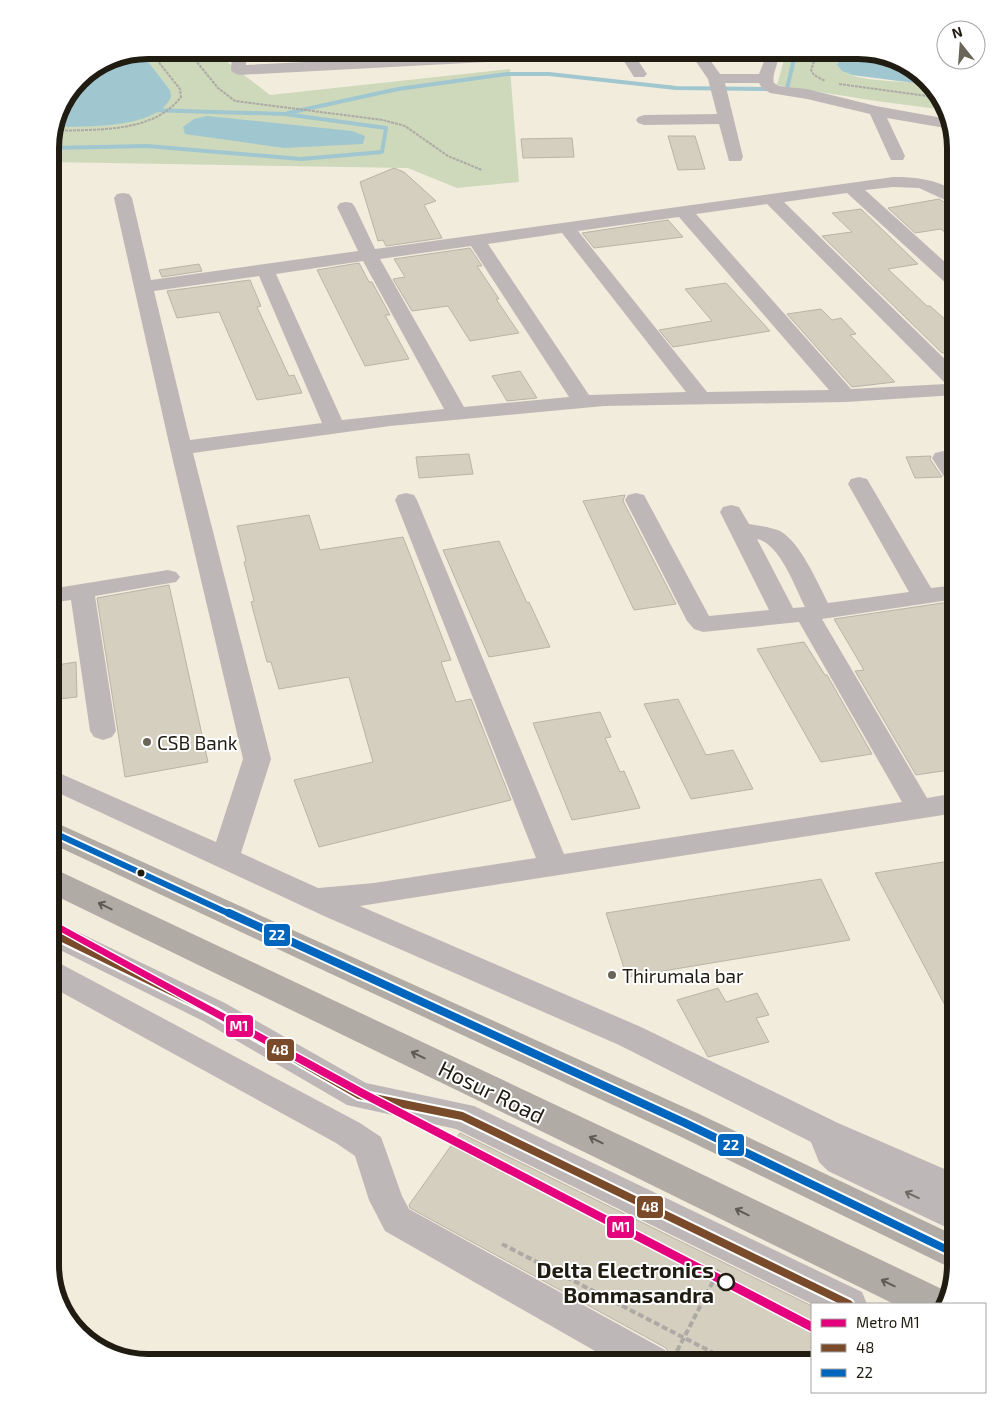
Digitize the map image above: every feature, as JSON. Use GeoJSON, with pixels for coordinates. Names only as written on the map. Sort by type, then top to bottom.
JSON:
{"type":"FeatureCollection","features":[{"type":"Feature","properties":{"kind":"highway"},"geometry":{"type":"LineString","coordinates":[[59,835],[685,1123],[947,1250]]}},
{"type":"Feature","properties":{"kind":"highway","name":"Hosur Road"},"geometry":{"type":"LineString","coordinates":[[59,884],[628,1156],[930,1303]]}},
{"type":"Feature","properties":{"kind":"street"},"geometry":{"type":"LineString","coordinates":[[239,59],[239,70],[302,66],[351,59]]}},
{"type":"Feature","properties":{"kind":"street"},"geometry":{"type":"LineString","coordinates":[[302,59],[302,66]]}},
{"type":"Feature","properties":{"kind":"street"},"geometry":{"type":"LineString","coordinates":[[429,59],[433,77]]}},
{"type":"Feature","properties":{"kind":"street"},"geometry":{"type":"LineString","coordinates":[[630,59],[639,74]]}},
{"type":"Feature","properties":{"kind":"street"},"geometry":{"type":"LineString","coordinates":[[702,59],[716,79],[735,157]]}},
{"type":"Feature","properties":{"kind":"street"},"geometry":{"type":"LineString","coordinates":[[772,59],[765,78],[767,85],[775,90],[807,94],[876,111],[943,123]]}},
{"type":"Feature","properties":{"kind":"street"},"geometry":{"type":"LineString","coordinates":[[716,79],[765,78]]}},
{"type":"Feature","properties":{"kind":"street"},"geometry":{"type":"LineString","coordinates":[[876,111],[897,156]]}},
{"type":"Feature","properties":{"kind":"street"},"geometry":{"type":"LineString","coordinates":[[644,120],[726,119]]}},
{"type":"Feature","properties":{"kind":"street"},"geometry":{"type":"LineString","coordinates":[[144,287],[852,187],[912,180],[932,185],[947,192]]}},
{"type":"Feature","properties":{"kind":"street"},"geometry":{"type":"LineString","coordinates":[[852,187],[947,274]]}},
{"type":"Feature","properties":{"kind":"street"},"geometry":{"type":"LineString","coordinates":[[123,198],[181,448],[257,759],[225,858]]}},
{"type":"Feature","properties":{"kind":"street"},"geometry":{"type":"LineString","coordinates":[[771,198],[947,373]]}},
{"type":"Feature","properties":{"kind":"street"},"geometry":{"type":"LineString","coordinates":[[346,207],[369,255],[458,414]]}},
{"type":"Feature","properties":{"kind":"street"},"geometry":{"type":"LineString","coordinates":[[684,211],[846,396]]}},
{"type":"Feature","properties":{"kind":"street"},"geometry":{"type":"LineString","coordinates":[[566,228],[701,398]]}},
{"type":"Feature","properties":{"kind":"street"},"geometry":{"type":"LineString","coordinates":[[476,240],[583,402]]}},
{"type":"Feature","properties":{"kind":"street"},"geometry":{"type":"LineString","coordinates":[[265,270],[335,428]]}},
{"type":"Feature","properties":{"kind":"street"},"geometry":{"type":"LineString","coordinates":[[181,448],[335,428],[583,402],[846,396],[947,390]]}},
{"type":"Feature","properties":{"kind":"street"},"geometry":{"type":"LineString","coordinates":[[943,458],[947,464]]}},
{"type":"Feature","properties":{"kind":"street"},"geometry":{"type":"LineString","coordinates":[[859,484],[924,597]]}},
{"type":"Feature","properties":{"kind":"street"},"geometry":{"type":"LineString","coordinates":[[406,500],[554,866]]}},
{"type":"Feature","properties":{"kind":"street"},"geometry":{"type":"LineString","coordinates":[[636,500],[699,621],[703,624],[710,625],[804,614],[947,593]]}},
{"type":"Feature","properties":{"kind":"street"},"geometry":{"type":"LineString","coordinates":[[804,614],[789,556],[780,543],[771,536],[735,521],[804,614],[920,809]]}},
{"type":"Feature","properties":{"kind":"street"},"geometry":{"type":"LineString","coordinates":[[59,595],[82,592],[103,731]]}},
{"type":"Feature","properties":{"kind":"street"},"geometry":{"type":"LineString","coordinates":[[59,782],[317,900],[630,1036],[826,1133],[947,1186]]}},
{"type":"Feature","properties":{"kind":"street"},"geometry":{"type":"LineString","coordinates":[[317,900],[374,894],[947,804]]}},
{"type":"Feature","properties":{"kind":"street"},"geometry":{"type":"LineString","coordinates":[[59,936],[214,1012],[359,1095],[462,1116],[847,1303]]}},
{"type":"Feature","properties":{"kind":"street"},"geometry":{"type":"LineString","coordinates":[[59,977],[369,1146],[386,1200],[397,1220],[650,1354]]}},
{"type":"Feature","properties":{"kind":"street"},"geometry":{"type":"LineString","coordinates":[[826,1133],[831,1152],[840,1161],[947,1212]]}},
{"type":"Feature","properties":{"kind":"lane"},"geometry":{"type":"LineString","coordinates":[[82,592],[168,577]]}},
{"type":"Feature","properties":{"kind":"path"},"geometry":{"type":"LineString","coordinates":[[60,131],[131,126],[158,117],[176,105],[181,97],[180,89],[156,59]]}},
{"type":"Feature","properties":{"kind":"path"},"geometry":{"type":"LineString","coordinates":[[194,59],[218,88],[235,101],[383,120],[405,126],[448,156],[482,170]]}},
{"type":"Feature","properties":{"kind":"path"},"geometry":{"type":"LineString","coordinates":[[816,59],[812,72],[829,82]]}},
{"type":"Feature","properties":{"kind":"path"},"geometry":{"type":"LineString","coordinates":[[836,83],[931,96]]}},
{"type":"Feature","properties":{"kind":"path"},"geometry":{"type":"LineString","coordinates":[[502,1244],[715,1354]]}},
{"type":"Feature","properties":{"kind":"path"},"geometry":{"type":"LineString","coordinates":[[669,1354],[684,1338],[731,1247]]}},
{"type":"Feature","properties":{"kind":"green space"},"geometry":{"type":"Polygon","coordinates":[[[146,59],[224,59],[270,95],[510,69],[519,182],[457,188],[408,168],[59,162],[61,126],[128,122],[170,90],[146,59]]]}},
{"type":"Feature","properties":{"kind":"green space"},"geometry":{"type":"Polygon","coordinates":[[[784,59],[839,59],[837,63],[842,70],[851,75],[878,80],[919,83],[929,94],[938,109],[876,101],[777,85],[784,59]]]}},
{"type":"Feature","properties":{"kind":"water"},"geometry":{"type":"Polygon","coordinates":[[[146,59],[170,90],[171,97],[163,108],[151,115],[135,121],[100,126],[61,127],[74,98],[94,77],[119,63],[146,59]]]}},
{"type":"Feature","properties":{"kind":"water"},"geometry":{"type":"Polygon","coordinates":[[[839,59],[876,60],[898,68],[920,84],[852,75],[842,71],[837,65],[839,59]]]}},
{"type":"Feature","properties":{"kind":"water"},"geometry":{"type":"Polygon","coordinates":[[[207,116],[352,131],[365,136],[363,144],[284,148],[185,134],[183,127],[194,119],[207,116]]]}},
{"type":"Feature","properties":{"kind":"building"},"geometry":{"type":"Polygon","coordinates":[[[668,136],[695,136],[705,169],[678,170],[668,136]]]}},
{"type":"Feature","properties":{"kind":"building"},"geometry":{"type":"Polygon","coordinates":[[[572,138],[574,157],[523,158],[521,139],[572,138]]]}},
{"type":"Feature","properties":{"kind":"building"},"geometry":{"type":"Polygon","coordinates":[[[394,168],[404,172],[436,201],[424,205],[442,238],[386,246],[383,240],[378,241],[360,182],[394,168]]]}},
{"type":"Feature","properties":{"kind":"building"},"geometry":{"type":"Polygon","coordinates":[[[939,199],[947,204],[947,234],[941,229],[915,233],[888,208],[939,199]]]}},
{"type":"Feature","properties":{"kind":"building"},"geometry":{"type":"Polygon","coordinates":[[[861,209],[918,264],[888,269],[927,306],[930,306],[947,321],[947,352],[942,353],[822,236],[852,232],[832,213],[861,209]]]}},
{"type":"Feature","properties":{"kind":"building"},"geometry":{"type":"Polygon","coordinates":[[[668,220],[683,237],[594,248],[582,233],[668,220]]]}},
{"type":"Feature","properties":{"kind":"building"},"geometry":{"type":"Polygon","coordinates":[[[470,248],[482,266],[477,266],[499,299],[496,299],[519,333],[470,341],[448,306],[412,311],[393,279],[405,277],[394,259],[470,248]]]}},
{"type":"Feature","properties":{"kind":"building"},"geometry":{"type":"Polygon","coordinates":[[[359,263],[390,315],[385,315],[409,359],[365,366],[317,270],[359,263]]]}},
{"type":"Feature","properties":{"kind":"building"},"geometry":{"type":"Polygon","coordinates":[[[199,264],[202,271],[162,277],[159,270],[199,264]]]}},
{"type":"Feature","properties":{"kind":"building"},"geometry":{"type":"Polygon","coordinates":[[[250,280],[261,306],[257,307],[289,376],[294,375],[302,393],[257,400],[219,312],[177,318],[167,291],[250,280]]]}},
{"type":"Feature","properties":{"kind":"building"},"geometry":{"type":"Polygon","coordinates":[[[726,283],[770,331],[673,347],[659,330],[712,321],[685,289],[726,283]]]}},
{"type":"Feature","properties":{"kind":"building"},"geometry":{"type":"Polygon","coordinates":[[[821,309],[832,320],[841,318],[856,334],[850,335],[895,382],[852,387],[787,314],[821,309]]]}},
{"type":"Feature","properties":{"kind":"building"},"geometry":{"type":"Polygon","coordinates":[[[520,371],[537,398],[507,401],[492,376],[520,371]]]}},
{"type":"Feature","properties":{"kind":"building"},"geometry":{"type":"Polygon","coordinates":[[[469,454],[473,474],[419,478],[416,457],[469,454]]]}},
{"type":"Feature","properties":{"kind":"building"},"geometry":{"type":"Polygon","coordinates":[[[931,456],[930,459],[942,477],[915,478],[906,457],[931,456]]]}},
{"type":"Feature","properties":{"kind":"building"},"geometry":{"type":"Polygon","coordinates":[[[625,495],[623,501],[676,604],[634,610],[583,501],[625,495]]]}},
{"type":"Feature","properties":{"kind":"building"},"geometry":{"type":"Polygon","coordinates":[[[309,515],[320,550],[403,537],[451,660],[441,662],[456,702],[471,699],[511,800],[319,847],[294,780],[373,762],[349,677],[279,689],[271,662],[267,662],[251,602],[254,601],[237,526],[309,515]]]}},
{"type":"Feature","properties":{"kind":"building"},"geometry":{"type":"Polygon","coordinates":[[[499,541],[527,603],[529,602],[550,647],[489,657],[443,550],[499,541]]]}},
{"type":"Feature","properties":{"kind":"building"},"geometry":{"type":"Polygon","coordinates":[[[169,585],[208,762],[125,777],[97,598],[169,585]]]}},
{"type":"Feature","properties":{"kind":"building"},"geometry":{"type":"Polygon","coordinates":[[[947,602],[947,770],[916,775],[855,671],[864,670],[834,619],[947,602]]]}},
{"type":"Feature","properties":{"kind":"building"},"geometry":{"type":"Polygon","coordinates":[[[804,642],[825,675],[827,675],[872,754],[821,762],[757,649],[804,642]]]}},
{"type":"Feature","properties":{"kind":"building"},"geometry":{"type":"Polygon","coordinates":[[[76,662],[77,697],[59,699],[59,665],[76,662]]]}},
{"type":"Feature","properties":{"kind":"building"},"geometry":{"type":"Polygon","coordinates":[[[678,699],[706,755],[733,750],[753,789],[691,799],[644,704],[678,699]]]}},
{"type":"Feature","properties":{"kind":"building"},"geometry":{"type":"Polygon","coordinates":[[[600,712],[611,737],[605,738],[620,772],[624,771],[640,808],[572,820],[533,723],[600,712]]]}},
{"type":"Feature","properties":{"kind":"building"},"geometry":{"type":"Polygon","coordinates":[[[947,861],[947,1009],[875,873],[947,861]]]}},
{"type":"Feature","properties":{"kind":"building"},"geometry":{"type":"Polygon","coordinates":[[[821,879],[850,940],[627,977],[606,913],[821,879]]]}},
{"type":"Feature","properties":{"kind":"building"},"geometry":{"type":"Polygon","coordinates":[[[718,988],[726,1002],[757,993],[769,1015],[756,1018],[769,1042],[708,1057],[677,1000],[718,988]]]}},
{"type":"Feature","properties":{"kind":"building"},"geometry":{"type":"Polygon","coordinates":[[[460,1133],[811,1306],[811,1354],[669,1354],[666,1348],[410,1208],[409,1205],[460,1133]]]}},
{"type":"Feature","properties":{"kind":"waterway"},"geometry":{"type":"LineString","coordinates":[[781,89],[787,89],[794,59]]}},
{"type":"Feature","properties":{"kind":"waterway"},"geometry":{"type":"LineString","coordinates":[[288,113],[398,89],[507,74],[549,74],[676,88],[771,89]]}},
{"type":"Feature","properties":{"kind":"waterway"},"geometry":{"type":"LineString","coordinates":[[59,148],[147,146],[301,159],[382,152],[386,128],[285,114],[150,110]]}},
{"type":"Feature","properties":{"kind":"railway"},"geometry":{"type":"LineString","coordinates":[[513,1171],[811,1326]]}},
{"type":"Feature","properties":{"kind":"metro line","name":"M1"},"geometry":{"type":"LineString","coordinates":[[59,927],[362,1093],[811,1326]]}},
{"type":"Feature","properties":{"kind":"transit line","name":"22"},"geometry":{"type":"LineString","coordinates":[[59,835],[685,1123],[947,1250]]}},
{"type":"Feature","properties":{"kind":"transit line","name":"48"},"geometry":{"type":"LineString","coordinates":[[59,936],[214,1012],[359,1095],[462,1116],[847,1303]]}},
{"type":"Feature","properties":{"kind":"place","name":"CSB Bank"},"geometry":{"type":"Point","coordinates":[147,742]}},
{"type":"Feature","properties":{"kind":"place","name":"Thirumala bar"},"geometry":{"type":"Point","coordinates":[612,975]}},
{"type":"Feature","properties":{"kind":"place","name":"Delta Electronics Bommasandra"},"geometry":{"type":"Point","coordinates":[726,1282]}}]}
